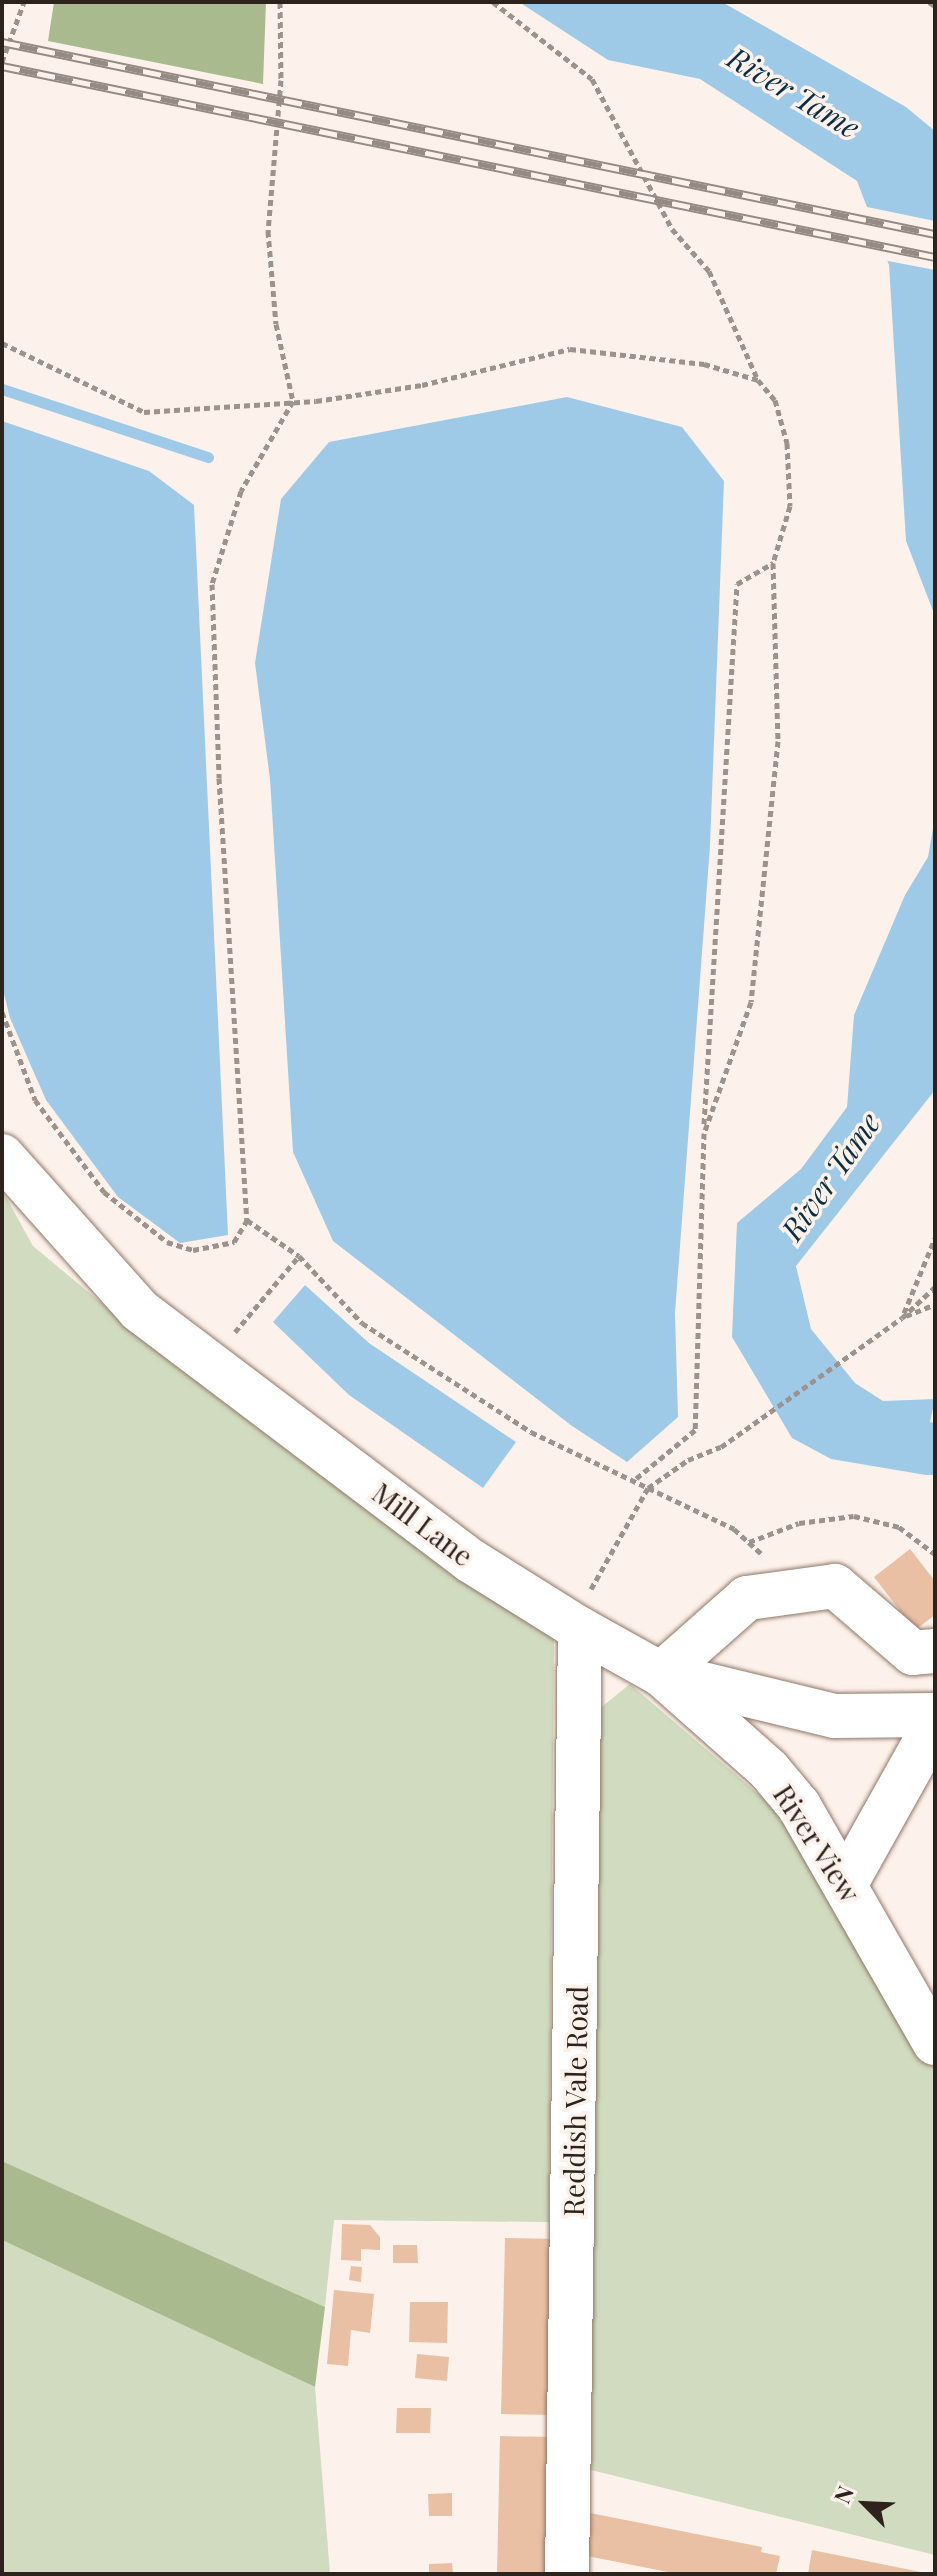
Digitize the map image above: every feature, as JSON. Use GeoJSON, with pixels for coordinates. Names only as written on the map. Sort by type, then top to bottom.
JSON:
{"type":"FeatureCollection","features":[{"type":"Feature","properties":{"kind":"street","name":"Mill Lane"},"geometry":{"type":"LineString","coordinates":[[2,1156],[139,1310],[471,1561],[580,1629],[661,1674],[835,1716],[935,1715]]}},
{"type":"Feature","properties":{"kind":"street"},"geometry":{"type":"LineString","coordinates":[[661,1674],[747,1598],[835,1586],[913,1653],[935,1651]]}},
{"type":"Feature","properties":{"kind":"street","name":"Reddish Vale Road"},"geometry":{"type":"LineString","coordinates":[[567,2574],[580,1629]]}},
{"type":"Feature","properties":{"kind":"street","name":"River View"},"geometry":{"type":"LineString","coordinates":[[661,1674],[769,1770],[799,1806],[935,2043]]}},
{"type":"Feature","properties":{"kind":"street"},"geometry":{"type":"LineString","coordinates":[[845,1885],[935,1724]]}},
{"type":"Feature","properties":{"kind":"path"},"geometry":{"type":"LineString","coordinates":[[2,62],[24,2]]}},
{"type":"Feature","properties":{"kind":"path"},"geometry":{"type":"LineString","coordinates":[[2,1012],[35,1100],[104,1192],[167,1242],[193,1250],[234,1242],[247,1220],[219,778],[212,584],[241,491],[293,401],[276,324],[268,231],[281,80],[280,2]]}},
{"type":"Feature","properties":{"kind":"path"},"geometry":{"type":"LineString","coordinates":[[493,2],[592,79],[672,229],[709,271],[758,380],[775,400],[787,443],[790,506],[773,563],[778,741],[751,1002],[704,1133]]}},
{"type":"Feature","properties":{"kind":"path"},"geometry":{"type":"LineString","coordinates":[[929,2],[935,6]]}},
{"type":"Feature","properties":{"kind":"path"},"geometry":{"type":"LineString","coordinates":[[2,343],[144,412],[293,401],[422,385],[570,349],[648,354],[758,380]]}},
{"type":"Feature","properties":{"kind":"path"},"geometry":{"type":"LineString","coordinates":[[632,1482],[695,1430],[704,1133],[737,584],[773,563]]}},
{"type":"Feature","properties":{"kind":"path"},"geometry":{"type":"LineString","coordinates":[[247,1220],[299,1256],[362,1323],[531,1432],[734,1529],[802,1591]]}},
{"type":"Feature","properties":{"kind":"path"},"geometry":{"type":"LineString","coordinates":[[902,1318],[935,1238]]}},
{"type":"Feature","properties":{"kind":"path"},"geometry":{"type":"LineString","coordinates":[[208,1363],[299,1256]]}},
{"type":"Feature","properties":{"kind":"path"},"geometry":{"type":"LineString","coordinates":[[580,1629],[590,1591],[648,1488],[688,1460],[721,1447],[902,1318],[935,1287]]}},
{"type":"Feature","properties":{"kind":"path"},"geometry":{"type":"LineString","coordinates":[[902,1318],[935,1304]]}},
{"type":"Feature","properties":{"kind":"path"},"geometry":{"type":"LineString","coordinates":[[749,1542],[799,1523],[854,1516],[899,1527],[935,1554]]}},
{"type":"Feature","properties":{"kind":"green space"},"geometry":{"type":"Polygon","coordinates":[[[54,2],[266,2],[263,84],[48,41],[54,2]]]}},
{"type":"Feature","properties":{"kind":"green space"},"geometry":{"type":"Polygon","coordinates":[[[2,1190],[33,1246],[164,1355],[554,1626],[549,2222],[334,2220],[325,2307],[2,2161],[2,1190]]]}},
{"type":"Feature","properties":{"kind":"green space"},"geometry":{"type":"Polygon","coordinates":[[[630,1684],[799,1829],[935,2026],[935,2555],[579,2467],[599,1709],[630,1684]]]}},
{"type":"Feature","properties":{"kind":"green space"},"geometry":{"type":"Polygon","coordinates":[[[2,2161],[325,2307],[315,2387],[2,2240],[2,2161]]]}},
{"type":"Feature","properties":{"kind":"green space"},"geometry":{"type":"Polygon","coordinates":[[[2,2240],[315,2387],[330,2574],[2,2574],[2,2240]]]}},
{"type":"Feature","properties":{"kind":"water","name":"River Tame"},"geometry":{"type":"Polygon","coordinates":[[[519,2],[722,2],[906,107],[935,131],[935,616],[906,541],[889,265],[857,181],[700,79],[608,60],[519,2]]]}},
{"type":"Feature","properties":{"kind":"water"},"geometry":{"type":"Polygon","coordinates":[[[567,397],[682,427],[724,481],[710,846],[675,1313],[678,1417],[627,1462],[572,1426],[333,1241],[293,1152],[270,779],[255,663],[281,499],[329,442],[567,397]]]}},
{"type":"Feature","properties":{"kind":"water"},"geometry":{"type":"Polygon","coordinates":[[[2,421],[149,471],[194,505],[228,1235],[180,1243],[118,1197],[46,1100],[10,1018],[2,986],[2,421]]]}},
{"type":"Feature","properties":{"kind":"water","name":"River Tame"},"geometry":{"type":"Polygon","coordinates":[[[935,817],[935,1090],[796,1266],[811,1329],[855,1383],[883,1401],[935,1399],[930,1422],[935,1423],[935,1475],[926,1475],[831,1459],[792,1438],[732,1337],[737,1223],[801,1169],[847,1107],[854,1015],[905,895],[928,857],[935,817]]]}},
{"type":"Feature","properties":{"kind":"water"},"geometry":{"type":"Polygon","coordinates":[[[305,1285],[369,1343],[516,1442],[483,1488],[349,1395],[273,1322],[305,1285]]]}},
{"type":"Feature","properties":{"kind":"pier"},"geometry":{"type":"Polygon","coordinates":[[[862,206],[935,221],[935,270],[883,260],[862,206]]]}},
{"type":"Feature","properties":{"kind":"building"},"geometry":{"type":"Polygon","coordinates":[[[910,1549],[935,1581],[935,1615],[915,1630],[874,1577],[910,1549]]]}},
{"type":"Feature","properties":{"kind":"building"},"geometry":{"type":"Polygon","coordinates":[[[342,2224],[370,2225],[380,2237],[380,2250],[361,2249],[361,2261],[341,2260],[342,2224]]]}},
{"type":"Feature","properties":{"kind":"building"},"geometry":{"type":"Polygon","coordinates":[[[505,2238],[559,2239],[556,2415],[501,2414],[505,2238]]]}},
{"type":"Feature","properties":{"kind":"building"},"geometry":{"type":"Polygon","coordinates":[[[393,2245],[417,2245],[418,2263],[393,2263],[393,2245]]]}},
{"type":"Feature","properties":{"kind":"building"},"geometry":{"type":"Polygon","coordinates":[[[351,2266],[362,2267],[361,2282],[349,2280],[351,2266]]]}},
{"type":"Feature","properties":{"kind":"building"},"geometry":{"type":"Polygon","coordinates":[[[334,2290],[374,2294],[370,2333],[351,2330],[348,2366],[327,2364],[334,2290]]]}},
{"type":"Feature","properties":{"kind":"building"},"geometry":{"type":"Polygon","coordinates":[[[410,2302],[448,2302],[447,2343],[409,2342],[410,2302]]]}},
{"type":"Feature","properties":{"kind":"building"},"geometry":{"type":"Polygon","coordinates":[[[417,2354],[449,2357],[447,2381],[415,2378],[417,2354]]]}},
{"type":"Feature","properties":{"kind":"building"},"geometry":{"type":"Polygon","coordinates":[[[397,2408],[431,2408],[430,2433],[396,2433],[397,2408]]]}},
{"type":"Feature","properties":{"kind":"building"},"geometry":{"type":"Polygon","coordinates":[[[500,2436],[555,2437],[552,2574],[497,2574],[500,2436]]]}},
{"type":"Feature","properties":{"kind":"building"},"geometry":{"type":"Polygon","coordinates":[[[452,2493],[452,2516],[429,2516],[428,2494],[452,2493]]]}},
{"type":"Feature","properties":{"kind":"building"},"geometry":{"type":"Polygon","coordinates":[[[590,2513],[762,2547],[761,2552],[780,2556],[776,2574],[678,2574],[582,2555],[590,2513]]]}},
{"type":"Feature","properties":{"kind":"building"},"geometry":{"type":"Polygon","coordinates":[[[812,2550],[926,2573],[926,2574],[808,2574],[812,2550]]]}},
{"type":"Feature","properties":{"kind":"building"},"geometry":{"type":"Polygon","coordinates":[[[452,2563],[453,2574],[429,2574],[429,2564],[452,2563]]]}},
{"type":"Feature","properties":{"kind":"waterway"},"geometry":{"type":"LineString","coordinates":[[2,389],[208,457]]}},
{"type":"Feature","properties":{"kind":"railway"},"geometry":{"type":"LineString","coordinates":[[2,42],[935,234]]}},
{"type":"Feature","properties":{"kind":"railway"},"geometry":{"type":"LineString","coordinates":[[2,66],[935,257]]}}]}
